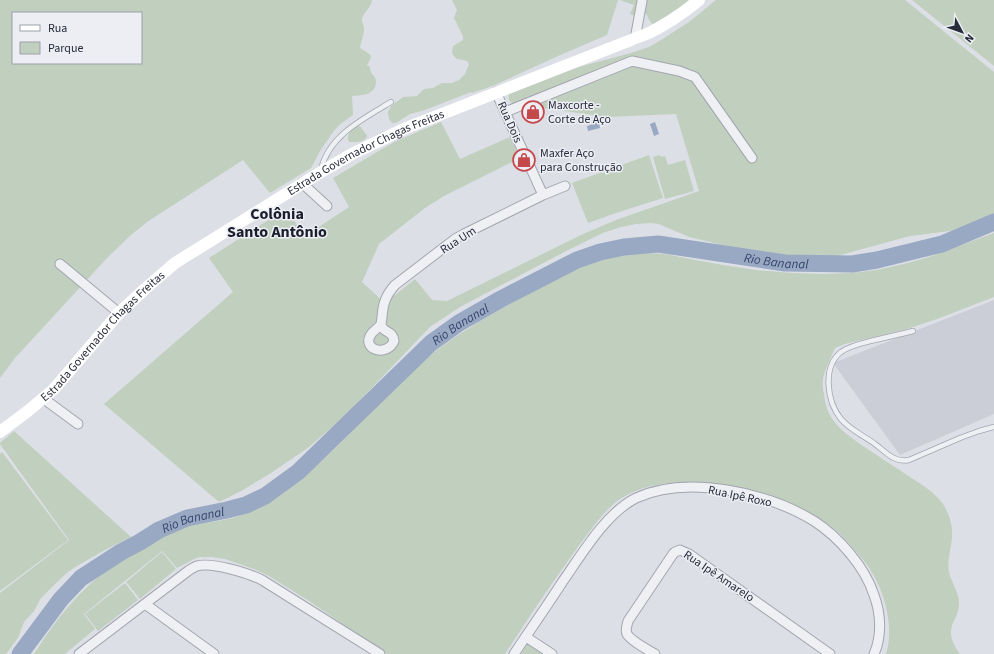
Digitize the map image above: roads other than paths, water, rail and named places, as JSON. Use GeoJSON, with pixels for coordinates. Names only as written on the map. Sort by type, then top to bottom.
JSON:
{"type":"FeatureCollection","features":[{"type":"Feature","properties":{"kind":"main road","name":"Estrada Governador Chagas Freitas"},"geometry":{"type":"LineString","coordinates":[[0,432],[44,398],[60,382],[119,313],[175,263],[302,183],[352,154],[406,128],[634,39],[662,26],[699,0]]}},
{"type":"Feature","properties":{"kind":"street"},"geometry":{"type":"LineString","coordinates":[[634,39],[642,0]]}},
{"type":"Feature","properties":{"kind":"street"},"geometry":{"type":"LineString","coordinates":[[505,112],[632,61],[679,71],[695,77],[752,158]]}},
{"type":"Feature","properties":{"kind":"street","name":"Rua Dois"},"geometry":{"type":"LineString","coordinates":[[496,92],[543,195]]}},
{"type":"Feature","properties":{"kind":"street"},"geometry":{"type":"LineString","coordinates":[[302,183],[327,206]]}},
{"type":"Feature","properties":{"kind":"street","name":"Rua Um"},"geometry":{"type":"LineString","coordinates":[[381,324],[385,300],[388,294],[409,274],[464,234],[543,195],[565,186]]}},
{"type":"Feature","properties":{"kind":"street"},"geometry":{"type":"LineString","coordinates":[[60,264],[119,313]]}},
{"type":"Feature","properties":{"kind":"street"},"geometry":{"type":"LineString","coordinates":[[44,398],[78,424]]}},
{"type":"Feature","properties":{"kind":"street","name":"Rua Ipê Roxo"},"geometry":{"type":"LineString","coordinates":[[514,654],[583,552],[618,510],[627,503],[646,494],[688,487],[715,488],[753,496],[779,504],[815,522],[832,535],[862,569],[871,585],[877,602],[879,618],[879,636],[874,654]]}},
{"type":"Feature","properties":{"kind":"street","name":"Rua Ipê Amarelo"},"geometry":{"type":"LineString","coordinates":[[655,654],[631,639],[626,627],[628,621],[673,554],[680,550],[689,554],[830,654]]}},
{"type":"Feature","properties":{"kind":"street"},"geometry":{"type":"LineString","coordinates":[[79,654],[192,568],[209,565],[262,580],[380,654]]}},
{"type":"Feature","properties":{"kind":"street"},"geometry":{"type":"LineString","coordinates":[[145,604],[214,654]]}},
{"type":"Feature","properties":{"kind":"street"},"geometry":{"type":"LineString","coordinates":[[526,637],[552,654]]}},
{"type":"Feature","properties":{"kind":"lane"},"geometry":{"type":"LineString","coordinates":[[321,172],[328,151],[342,135],[350,128],[391,102]]}},
{"type":"Feature","properties":{"kind":"lane"},"geometry":{"type":"LineString","coordinates":[[913,331],[850,347],[840,353],[833,361],[829,370],[828,381],[830,396],[840,418],[847,425],[891,457],[903,461],[909,460],[979,431],[994,427]]}},
{"type":"Feature","properties":{"kind":"water"},"geometry":{"type":"Polygon","coordinates":[[[599,122],[600,128],[588,131],[587,126],[599,122]]]}},
{"type":"Feature","properties":{"kind":"water"},"geometry":{"type":"Polygon","coordinates":[[[655,122],[659,134],[654,136],[650,124],[655,122]]]}},
{"type":"Feature","properties":{"kind":"waterway","name":"Rio Bananal"},"geometry":{"type":"LineString","coordinates":[[20,654],[61,599],[81,578],[159,530],[187,518],[246,505],[265,496],[298,472],[431,343],[459,323],[501,299],[577,260],[600,252],[624,247],[658,244],[785,263],[852,264],[877,260],[942,244],[994,222]]}},
{"type":"Feature","properties":{"kind":"place","name":"Maxcorte - Corte de Aço"},"geometry":{"type":"Point","coordinates":[533,112]}},
{"type":"Feature","properties":{"kind":"place","name":"Maxfer Aço para Construção"},"geometry":{"type":"Point","coordinates":[524,160]}},
{"type":"Feature","properties":{"kind":"district","name":"Colônia Santo Antônio"},"geometry":{"type":"Point","coordinates":[277,222]}}]}
